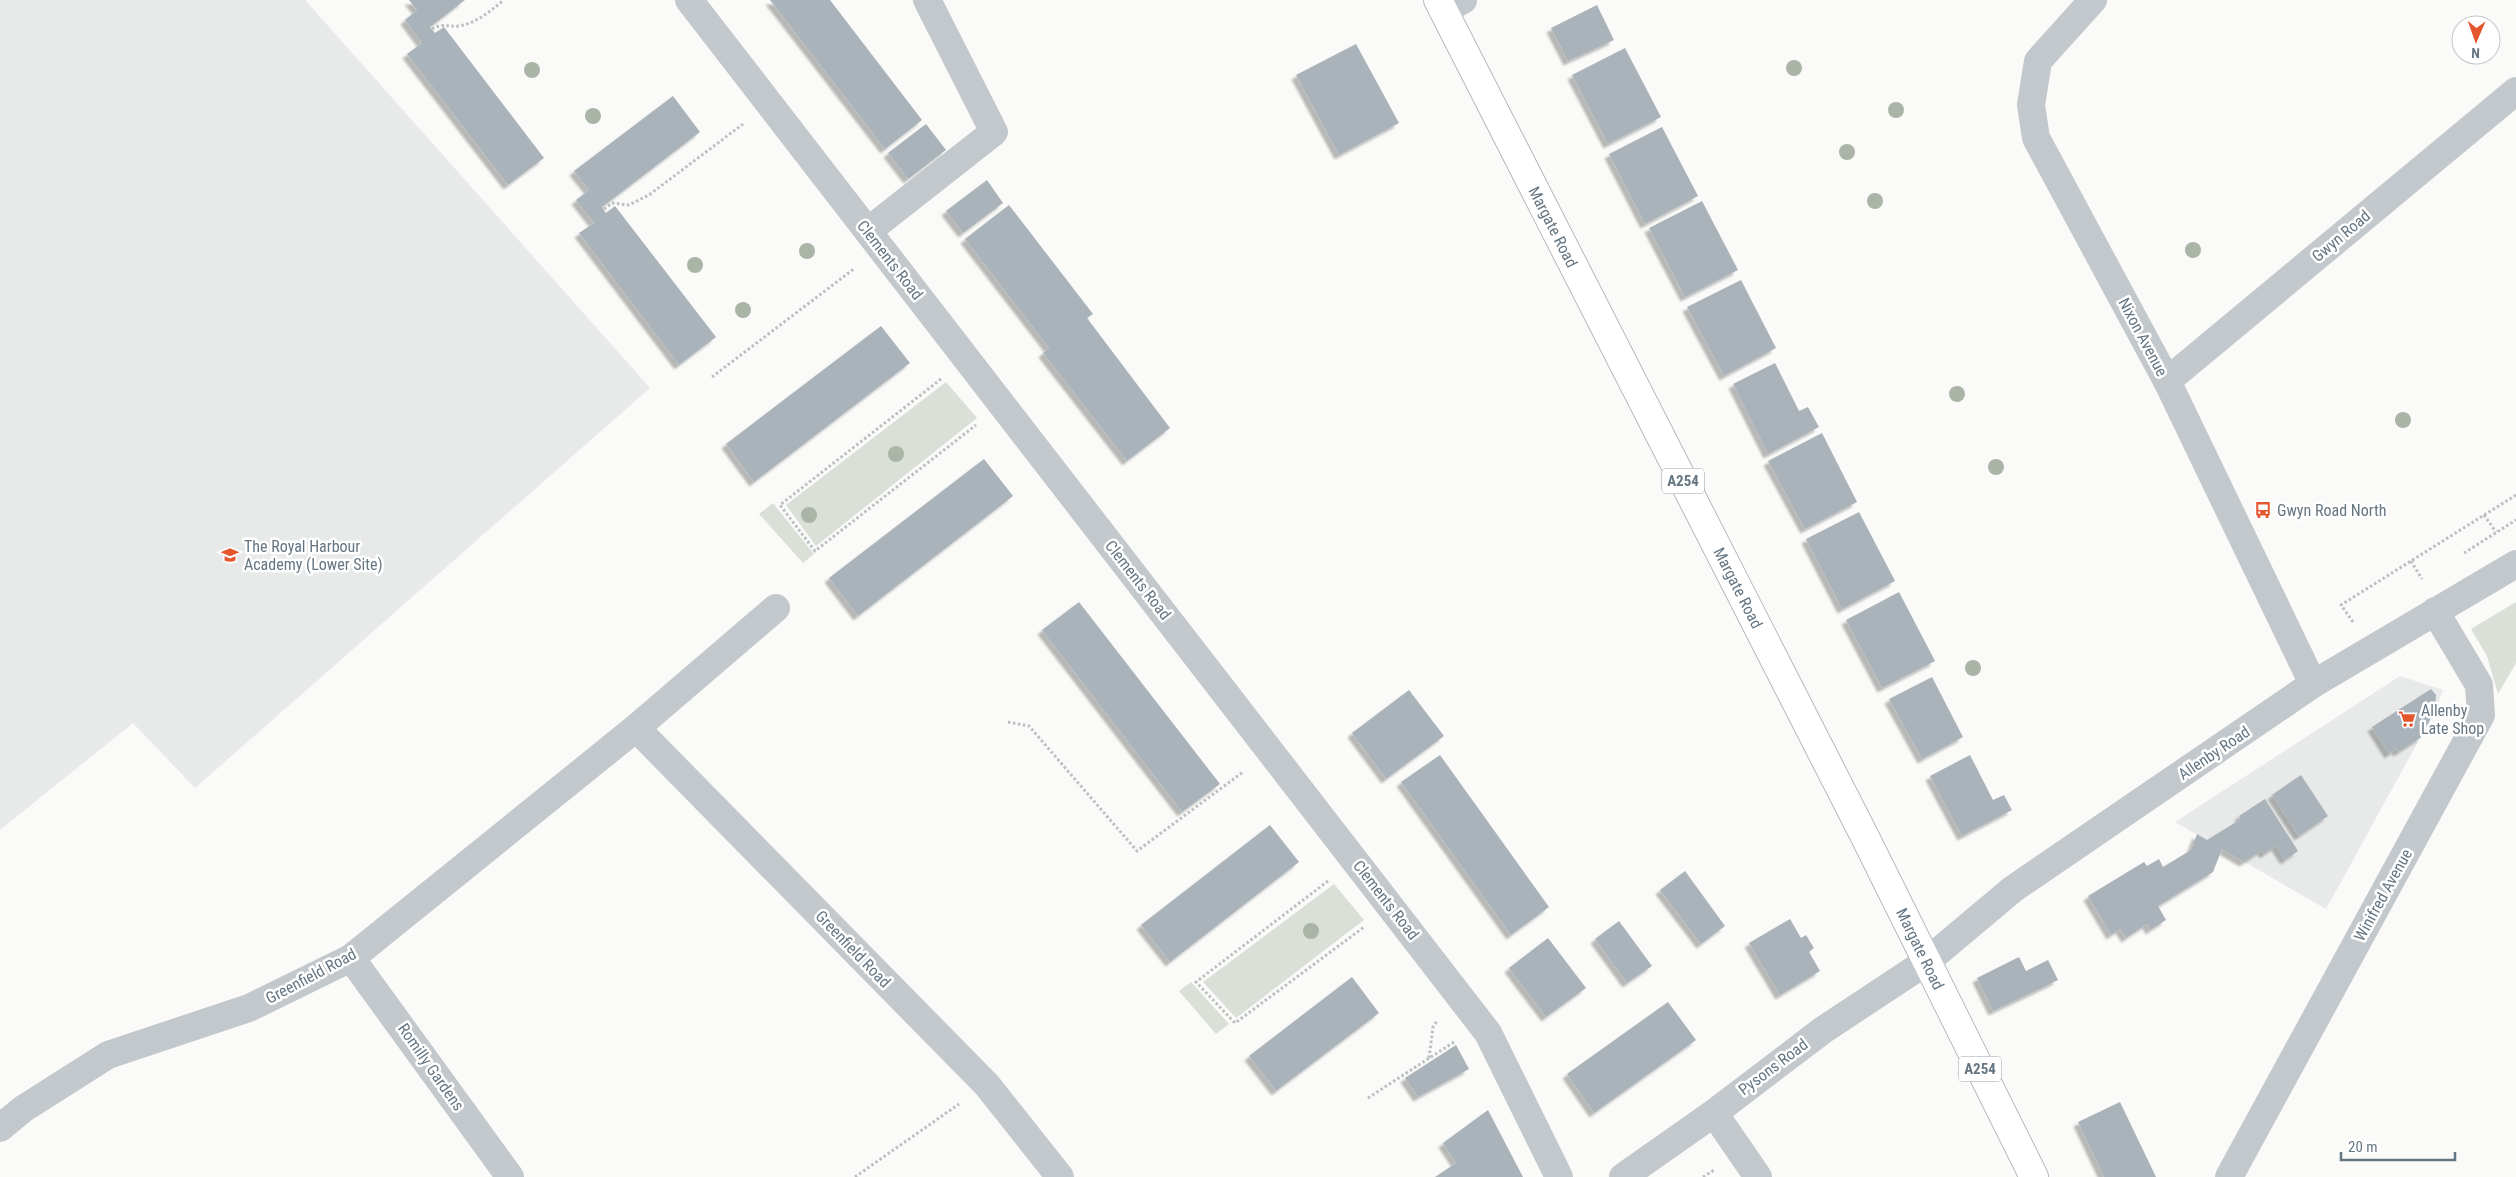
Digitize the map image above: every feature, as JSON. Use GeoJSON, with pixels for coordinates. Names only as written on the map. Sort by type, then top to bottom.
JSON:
{"type":"FeatureCollection","features":[{"type":"Feature","properties":{"kind":"main road","name":"Margate Road"},"geometry":{"type":"LineString","coordinates":[[1448,4],[2034,1177]]}},
{"type":"Feature","properties":{"kind":"street","name":"Clements Road"},"geometry":{"type":"LineString","coordinates":[[690,0],[1488,1033],[1559,1177]]}},
{"type":"Feature","properties":{"kind":"street"},"geometry":{"type":"LineString","coordinates":[[875,240],[994,132],[927,0]]}},
{"type":"Feature","properties":{"kind":"street","name":"Nixon Avenue"},"geometry":{"type":"LineString","coordinates":[[2093,0],[2038,61],[2031,105],[2036,138],[2167,381],[2313,684]]}},
{"type":"Feature","properties":{"kind":"street","name":"Gwyn Road"},"geometry":{"type":"LineString","coordinates":[[2167,381],[2516,91]]}},
{"type":"Feature","properties":{"kind":"street","name":"Allenby Road"},"geometry":{"type":"LineString","coordinates":[[1926,962],[2012,889],[2313,684],[2516,564]]}},
{"type":"Feature","properties":{"kind":"street","name":"Greenfield Road"},"geometry":{"type":"LineString","coordinates":[[0,1128],[23,1109],[108,1055],[249,1008],[352,958],[636,728],[776,608]]}},
{"type":"Feature","properties":{"kind":"street","name":"Winifred Avenue"},"geometry":{"type":"LineString","coordinates":[[2229,1177],[2481,716],[2479,685],[2435,611]]}},
{"type":"Feature","properties":{"kind":"street","name":"Greenfield Road"},"geometry":{"type":"LineString","coordinates":[[636,728],[986,1085],[1060,1177]]}},
{"type":"Feature","properties":{"kind":"street","name":"Romilly Gardens"},"geometry":{"type":"LineString","coordinates":[[352,958],[510,1177]]}},
{"type":"Feature","properties":{"kind":"street","name":"Pysons Road"},"geometry":{"type":"LineString","coordinates":[[1623,1177],[1714,1113],[1823,1030],[1926,962]]}},
{"type":"Feature","properties":{"kind":"street"},"geometry":{"type":"LineString","coordinates":[[1714,1113],[1758,1177]]}},
{"type":"Feature","properties":{"kind":"path"},"geometry":{"type":"LineString","coordinates":[[432,29],[441,24],[458,26],[481,18],[504,0]]}},
{"type":"Feature","properties":{"kind":"path"},"geometry":{"type":"LineString","coordinates":[[604,209],[612,204],[629,205],[649,195],[770,104]]}},
{"type":"Feature","properties":{"kind":"path"},"geometry":{"type":"LineString","coordinates":[[712,377],[875,240]]}},
{"type":"Feature","properties":{"kind":"path"},"geometry":{"type":"LineString","coordinates":[[967,359],[780,506],[815,550],[1003,405]]}},
{"type":"Feature","properties":{"kind":"path"},"geometry":{"type":"LineString","coordinates":[[2353,622],[2341,605],[2516,495]]}},
{"type":"Feature","properties":{"kind":"path"},"geometry":{"type":"LineString","coordinates":[[2484,515],[2496,532]]}},
{"type":"Feature","properties":{"kind":"path"},"geometry":{"type":"LineString","coordinates":[[2411,561],[2422,579]]}},
{"type":"Feature","properties":{"kind":"path"},"geometry":{"type":"LineString","coordinates":[[1008,722],[1029,726],[1137,851],[1270,751]]}},
{"type":"Feature","properties":{"kind":"path"},"geometry":{"type":"LineString","coordinates":[[1355,861],[1196,982],[1235,1023],[1390,907]]}},
{"type":"Feature","properties":{"kind":"path"},"geometry":{"type":"LineString","coordinates":[[1368,1098],[1481,1024]]}},
{"type":"Feature","properties":{"kind":"path"},"geometry":{"type":"LineString","coordinates":[[855,1177],[986,1085]]}},
{"type":"Feature","properties":{"kind":"shaded area","name":"The Royal Harbour Academy (Lower Site)"},"geometry":{"type":"Polygon","coordinates":[[[0,0],[305,0],[650,388],[195,788],[133,723],[0,830],[0,0]]]}},
{"type":"Feature","properties":{"kind":"shaded area"},"geometry":{"type":"Polygon","coordinates":[[[946,382],[977,418],[816,546],[786,505],[946,382]]]}},
{"type":"Feature","properties":{"kind":"shaded area"},"geometry":{"type":"Polygon","coordinates":[[[773,503],[814,554],[803,563],[759,514],[773,503]]]}},
{"type":"Feature","properties":{"kind":"shaded area"},"geometry":{"type":"Polygon","coordinates":[[[2516,602],[2516,663],[2498,694],[2487,656],[2471,629],[2516,602]]]}},
{"type":"Feature","properties":{"kind":"shaded area"},"geometry":{"type":"Polygon","coordinates":[[[2400,676],[2443,690],[2435,711],[2326,909],[2175,822],[2400,676]]]}},
{"type":"Feature","properties":{"kind":"shaded area"},"geometry":{"type":"Polygon","coordinates":[[[1334,884],[1364,920],[1236,1018],[1203,982],[1334,884]]]}},
{"type":"Feature","properties":{"kind":"shaded area"},"geometry":{"type":"Polygon","coordinates":[[[1191,982],[1229,1024],[1216,1034],[1179,991],[1191,982]]]}},
{"type":"Feature","properties":{"kind":"building"},"geometry":{"type":"Polygon","coordinates":[[[409,0],[465,0],[430,27],[435,33],[444,27],[544,158],[508,185],[407,54],[422,43],[405,20],[417,10],[409,0]]]}},
{"type":"Feature","properties":{"kind":"building"},"geometry":{"type":"Polygon","coordinates":[[[770,0],[830,0],[922,120],[885,149],[770,0]]]}},
{"type":"Feature","properties":{"kind":"building"},"geometry":{"type":"Polygon","coordinates":[[[1597,5],[1614,40],[1568,61],[1551,28],[1597,5]]]}},
{"type":"Feature","properties":{"kind":"building"},"geometry":{"type":"Polygon","coordinates":[[[1356,44],[1399,123],[1339,155],[1296,75],[1356,44]]]}},
{"type":"Feature","properties":{"kind":"building"},"geometry":{"type":"Polygon","coordinates":[[[1625,48],[1661,117],[1608,144],[1572,75],[1625,48]]]}},
{"type":"Feature","properties":{"kind":"building"},"geometry":{"type":"Polygon","coordinates":[[[673,96],[700,132],[602,207],[606,213],[615,206],[716,337],[679,365],[579,233],[594,223],[576,200],[589,190],[574,171],[673,96]]]}},
{"type":"Feature","properties":{"kind":"building"},"geometry":{"type":"Polygon","coordinates":[[[926,124],[946,150],[908,179],[888,153],[926,124]]]}},
{"type":"Feature","properties":{"kind":"building"},"geometry":{"type":"Polygon","coordinates":[[[1662,127],[1698,196],[1645,224],[1609,154],[1662,127]]]}},
{"type":"Feature","properties":{"kind":"building"},"geometry":{"type":"Polygon","coordinates":[[[987,180],[1003,203],[963,233],[946,211],[987,180]]]}},
{"type":"Feature","properties":{"kind":"building"},"geometry":{"type":"Polygon","coordinates":[[[1702,201],[1738,270],[1685,297],[1649,228],[1702,201]]]}},
{"type":"Feature","properties":{"kind":"building"},"geometry":{"type":"Polygon","coordinates":[[[1009,205],[1093,314],[1087,318],[1170,428],[1127,461],[1043,353],[1049,348],[965,239],[1009,205]]]}},
{"type":"Feature","properties":{"kind":"building"},"geometry":{"type":"Polygon","coordinates":[[[1741,280],[1776,348],[1724,376],[1687,307],[1741,280]]]}},
{"type":"Feature","properties":{"kind":"building"},"geometry":{"type":"Polygon","coordinates":[[[881,326],[910,363],[754,482],[726,444],[881,326]]]}},
{"type":"Feature","properties":{"kind":"building"},"geometry":{"type":"Polygon","coordinates":[[[1775,363],[1799,411],[1808,407],[1819,427],[1768,454],[1733,384],[1775,363]]]}},
{"type":"Feature","properties":{"kind":"building"},"geometry":{"type":"Polygon","coordinates":[[[1822,433],[1857,502],[1805,529],[1768,461],[1822,433]]]}},
{"type":"Feature","properties":{"kind":"building"},"geometry":{"type":"Polygon","coordinates":[[[984,459],[1013,496],[858,616],[829,578],[984,459]]]}},
{"type":"Feature","properties":{"kind":"building"},"geometry":{"type":"Polygon","coordinates":[[[1859,512],[1895,581],[1842,609],[1806,539],[1859,512]]]}},
{"type":"Feature","properties":{"kind":"building"},"geometry":{"type":"Polygon","coordinates":[[[1899,592],[1935,661],[1882,688],[1846,620],[1899,592]]]}},
{"type":"Feature","properties":{"kind":"building"},"geometry":{"type":"Polygon","coordinates":[[[1079,602],[1220,784],[1182,812],[1042,630],[1079,602]]]}},
{"type":"Feature","properties":{"kind":"building"},"geometry":{"type":"Polygon","coordinates":[[[1932,677],[1963,737],[1922,759],[1889,699],[1932,677]]]}},
{"type":"Feature","properties":{"kind":"building","name":"Allenby Late Shop"},"geometry":{"type":"Polygon","coordinates":[[[2431,689],[2436,695],[2435,711],[2420,738],[2398,752],[2396,749],[2389,754],[2372,727],[2431,689]]]}},
{"type":"Feature","properties":{"kind":"building"},"geometry":{"type":"Polygon","coordinates":[[[1409,690],[1444,736],[1386,779],[1352,733],[1409,690]]]}},
{"type":"Feature","properties":{"kind":"building"},"geometry":{"type":"Polygon","coordinates":[[[1440,755],[1549,907],[1511,935],[1401,782],[1440,755]]]}},
{"type":"Feature","properties":{"kind":"building"},"geometry":{"type":"Polygon","coordinates":[[[1970,755],[1993,800],[2004,795],[2012,810],[1962,836],[1930,776],[1970,755]]]}},
{"type":"Feature","properties":{"kind":"building"},"geometry":{"type":"Polygon","coordinates":[[[2301,775],[2328,816],[2299,836],[2272,795],[2301,775]]]}},
{"type":"Feature","properties":{"kind":"building"},"geometry":{"type":"Polygon","coordinates":[[[2265,799],[2298,851],[2285,860],[2276,846],[2264,854],[2262,850],[2244,862],[2222,849],[2213,872],[2158,906],[2166,920],[2150,930],[2147,924],[2126,938],[2120,929],[2111,935],[2088,896],[2144,862],[2147,866],[2159,859],[2163,867],[2191,850],[2197,834],[2207,840],[2241,819],[2239,816],[2265,799]]]}},
{"type":"Feature","properties":{"kind":"building"},"geometry":{"type":"Polygon","coordinates":[[[1270,825],[1299,862],[1170,962],[1141,925],[1270,825]]]}},
{"type":"Feature","properties":{"kind":"building"},"geometry":{"type":"Polygon","coordinates":[[[1685,871],[1725,926],[1701,944],[1660,890],[1685,871]]]}},
{"type":"Feature","properties":{"kind":"building"},"geometry":{"type":"Polygon","coordinates":[[[1790,919],[1801,938],[1806,935],[1814,948],[1809,952],[1820,971],[1780,995],[1749,943],[1790,919]]]}},
{"type":"Feature","properties":{"kind":"building"},"geometry":{"type":"Polygon","coordinates":[[[1619,921],[1652,966],[1627,983],[1595,939],[1619,921]]]}},
{"type":"Feature","properties":{"kind":"building"},"geometry":{"type":"Polygon","coordinates":[[[1548,938],[1586,988],[1546,1017],[1509,968],[1548,938]]]}},
{"type":"Feature","properties":{"kind":"building"},"geometry":{"type":"Polygon","coordinates":[[[2019,957],[2026,971],[2048,960],[2058,980],[1993,1011],[1977,978],[2019,957]]]}},
{"type":"Feature","properties":{"kind":"building"},"geometry":{"type":"Polygon","coordinates":[[[1352,977],[1379,1013],[1276,1091],[1249,1056],[1352,977]]]}},
{"type":"Feature","properties":{"kind":"building"},"geometry":{"type":"Polygon","coordinates":[[[1668,1002],[1696,1040],[1594,1113],[1567,1074],[1668,1002]]]}},
{"type":"Feature","properties":{"kind":"building"},"geometry":{"type":"Polygon","coordinates":[[[1456,1045],[1469,1069],[1418,1097],[1405,1078],[1456,1045]]]}},
{"type":"Feature","properties":{"kind":"building"},"geometry":{"type":"Polygon","coordinates":[[[2120,1102],[2156,1177],[2104,1177],[2078,1122],[2120,1102]]]}},
{"type":"Feature","properties":{"kind":"building"},"geometry":{"type":"Polygon","coordinates":[[[1488,1110],[1523,1177],[1435,1177],[1456,1163],[1443,1143],[1488,1110]]]}},
{"type":"Feature","properties":{"kind":"place","name":"Gwyn Road North"},"geometry":{"type":"Point","coordinates":[2263,510]}},
{"type":"Feature","properties":{"kind":"place","name":"The Royal Harbour Academy (Lower Site)"},"geometry":{"type":"Point","coordinates":[230,555]}},
{"type":"Feature","properties":{"kind":"place","name":"Allenby Late Shop"},"geometry":{"type":"Point","coordinates":[2407,719]}}]}
